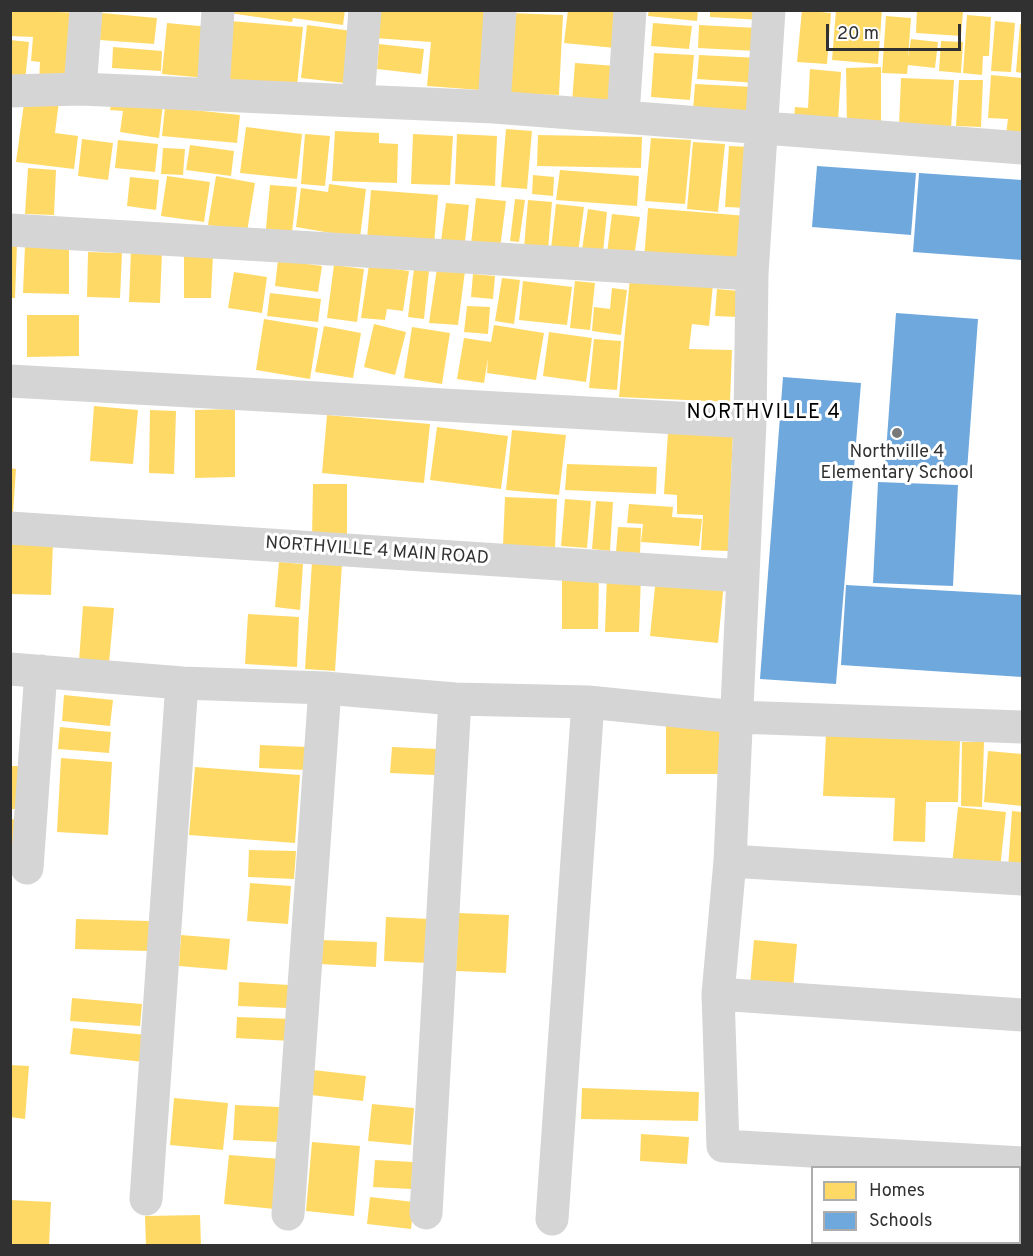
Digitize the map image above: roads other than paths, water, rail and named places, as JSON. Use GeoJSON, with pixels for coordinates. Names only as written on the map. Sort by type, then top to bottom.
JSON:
{"type":"FeatureCollection","features":[{"type":"Feature","properties":{"kind":"street"},"geometry":{"type":"LineString","coordinates":[[80,89],[86,10]]}},
{"type":"Feature","properties":{"kind":"street"},"geometry":{"type":"LineString","coordinates":[[213,94],[218,10]]}},
{"type":"Feature","properties":{"kind":"street"},"geometry":{"type":"LineString","coordinates":[[358,100],[365,10]]}},
{"type":"Feature","properties":{"kind":"street"},"geometry":{"type":"LineString","coordinates":[[494,107],[500,10]]}},
{"type":"Feature","properties":{"kind":"street"},"geometry":{"type":"LineString","coordinates":[[623,116],[630,10]]}},
{"type":"Feature","properties":{"kind":"street"},"geometry":{"type":"LineString","coordinates":[[769,10],[752,274],[750,422],[730,861],[718,994],[723,1146],[885,1162],[1020,1164]]}},
{"type":"Feature","properties":{"kind":"street"},"geometry":{"type":"LineString","coordinates":[[10,91],[80,89],[494,107],[1023,148]]}},
{"type":"Feature","properties":{"kind":"street"},"geometry":{"type":"LineString","coordinates":[[10,230],[752,274]]}},
{"type":"Feature","properties":{"kind":"street"},"geometry":{"type":"LineString","coordinates":[[10,381],[750,422]]}},
{"type":"Feature","properties":{"kind":"street","name":"NORTHVILLE 4 MAIN ROAD"},"geometry":{"type":"LineString","coordinates":[[10,528],[743,576]]}},
{"type":"Feature","properties":{"kind":"street"},"geometry":{"type":"LineString","coordinates":[[27,868],[26,670],[183,683],[325,688],[455,699],[588,702],[736,717],[1023,727]]}},
{"type":"Feature","properties":{"kind":"street"},"geometry":{"type":"LineString","coordinates":[[146,1198],[183,683]]}},
{"type":"Feature","properties":{"kind":"street"},"geometry":{"type":"LineString","coordinates":[[288,1215],[325,688]]}},
{"type":"Feature","properties":{"kind":"street"},"geometry":{"type":"LineString","coordinates":[[426,1213],[455,699]]}},
{"type":"Feature","properties":{"kind":"street"},"geometry":{"type":"LineString","coordinates":[[552,1219],[588,702]]}},
{"type":"Feature","properties":{"kind":"street"},"geometry":{"type":"LineString","coordinates":[[730,861],[1023,879]]}},
{"type":"Feature","properties":{"kind":"street"},"geometry":{"type":"LineString","coordinates":[[718,994],[1023,1015]]}},
{"type":"Feature","properties":{"kind":"place","name":"Northville 4 Elementary School"},"geometry":{"type":"Point","coordinates":[897,433]}},
{"type":"Feature","properties":{"kind":"district","name":"NORTHVILLE 4"},"geometry":{"type":"Point","coordinates":[764,414]}}]}
